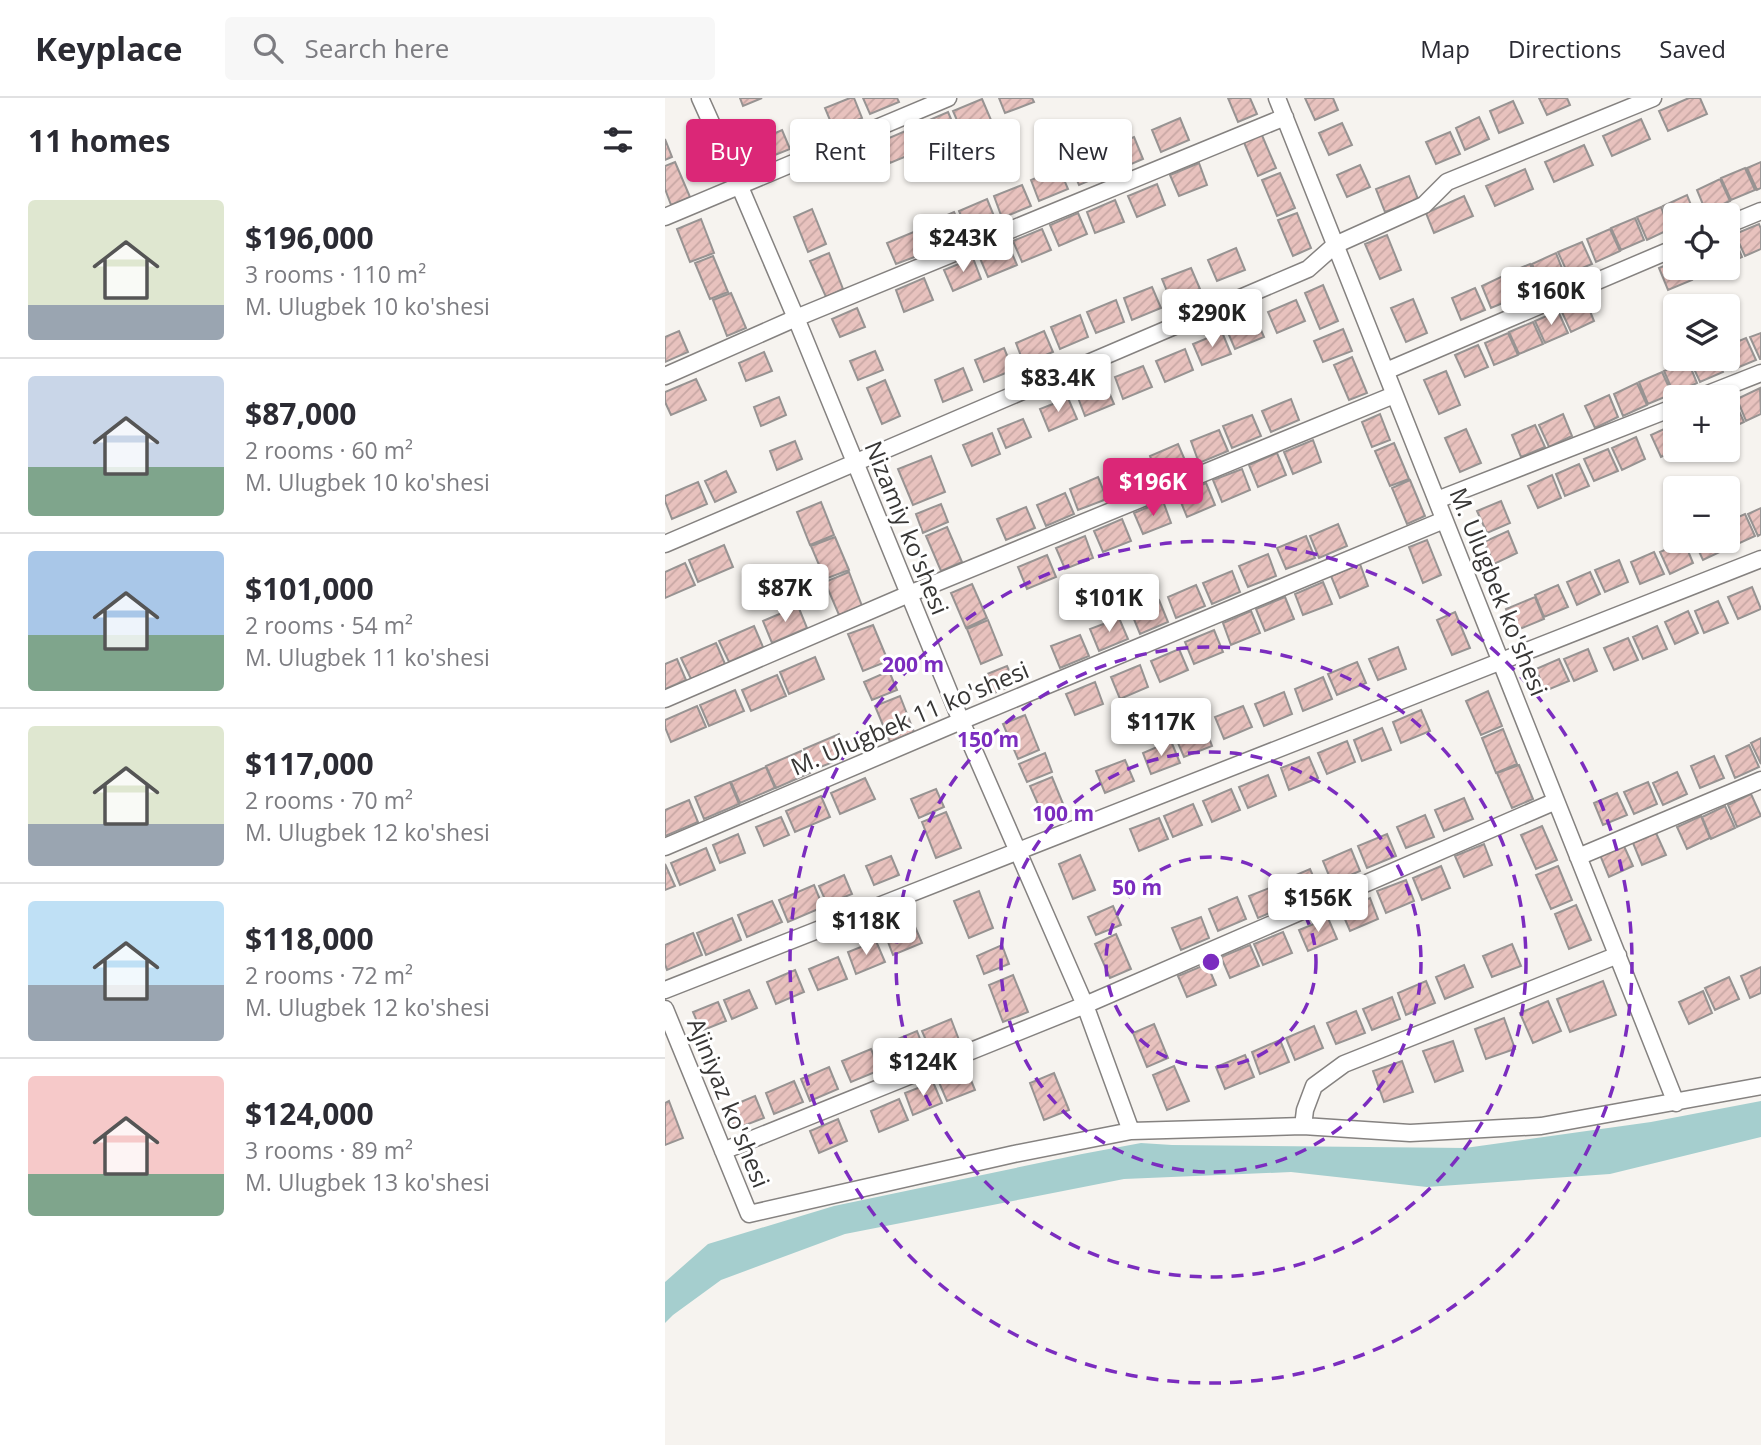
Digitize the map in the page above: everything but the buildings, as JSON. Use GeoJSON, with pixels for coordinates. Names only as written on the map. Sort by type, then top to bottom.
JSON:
{"type":"FeatureCollection","features":[{"type":"Feature","properties":{"kind":"street","name":"Nizamiy ko'shesi"},"geometry":{"type":"LineString","coordinates":[[700,98],[796,318],[961,722],[1085,1005],[1131,1131]]}},
{"type":"Feature","properties":{"kind":"street"},"geometry":{"type":"LineString","coordinates":[[665,217],[948,98]]}},
{"type":"Feature","properties":{"kind":"street","name":"M. Ulugbek ko'shesi"},"geometry":{"type":"LineString","coordinates":[[1277,98],[1676,1103]]}},
{"type":"Feature","properties":{"kind":"street"},"geometry":{"type":"LineString","coordinates":[[665,544],[1308,268],[1335,244],[1424,205],[1447,182],[1653,98]]}},
{"type":"Feature","properties":{"kind":"street"},"geometry":{"type":"LineString","coordinates":[[665,376],[796,318],[1285,117]]}},
{"type":"Feature","properties":{"kind":"street"},"geometry":{"type":"LineString","coordinates":[[1740,220],[1761,211]]}},
{"type":"Feature","properties":{"kind":"street"},"geometry":{"type":"LineString","coordinates":[[1385,371],[1663,253]]}},
{"type":"Feature","properties":{"kind":"street"},"geometry":{"type":"LineString","coordinates":[[1730,385],[1761,373]]}},
{"type":"Feature","properties":{"kind":"street"},"geometry":{"type":"LineString","coordinates":[[665,699],[909,594],[1394,394]]}},
{"type":"Feature","properties":{"kind":"street"},"geometry":{"type":"LineString","coordinates":[[1437,500],[1663,412]]}},
{"type":"Feature","properties":{"kind":"street","name":"M. Ulugbek 11 ko'shesi"},"geometry":{"type":"LineString","coordinates":[[665,847],[1444,520]]}},
{"type":"Feature","properties":{"kind":"street"},"geometry":{"type":"LineString","coordinates":[[665,990],[1500,659],[1761,559]]}},
{"type":"Feature","properties":{"kind":"street"},"geometry":{"type":"LineString","coordinates":[[1578,856],[1761,780]]}},
{"type":"Feature","properties":{"kind":"street"},"geometry":{"type":"LineString","coordinates":[[723,1151],[1085,1005],[1556,801]]}},
{"type":"Feature","properties":{"kind":"street"},"geometry":{"type":"LineString","coordinates":[[1303,1126],[1305,1110],[1314,1086],[1344,1064],[1618,955]]}},
{"type":"Feature","properties":{"kind":"street","name":"Ajiniyaz ko'shesi"},"geometry":{"type":"LineString","coordinates":[[665,1009],[749,1214],[1014,1154],[1131,1131]]}},
{"type":"Feature","properties":{"kind":"street"},"geometry":{"type":"LineString","coordinates":[[1131,1131],[1303,1126],[1410,1133],[1541,1126],[1761,1086]]}},
{"type":"Feature","properties":{"kind":"water"},"geometry":{"type":"Polygon","coordinates":[[[1761,1101],[1761,1137],[1610,1174],[1427,1187],[1291,1172],[1124,1179],[845,1234],[721,1280],[665,1323],[665,1282],[708,1244],[834,1206],[1082,1154],[1141,1143],[1465,1148],[1651,1122],[1761,1101]]]}}]}
